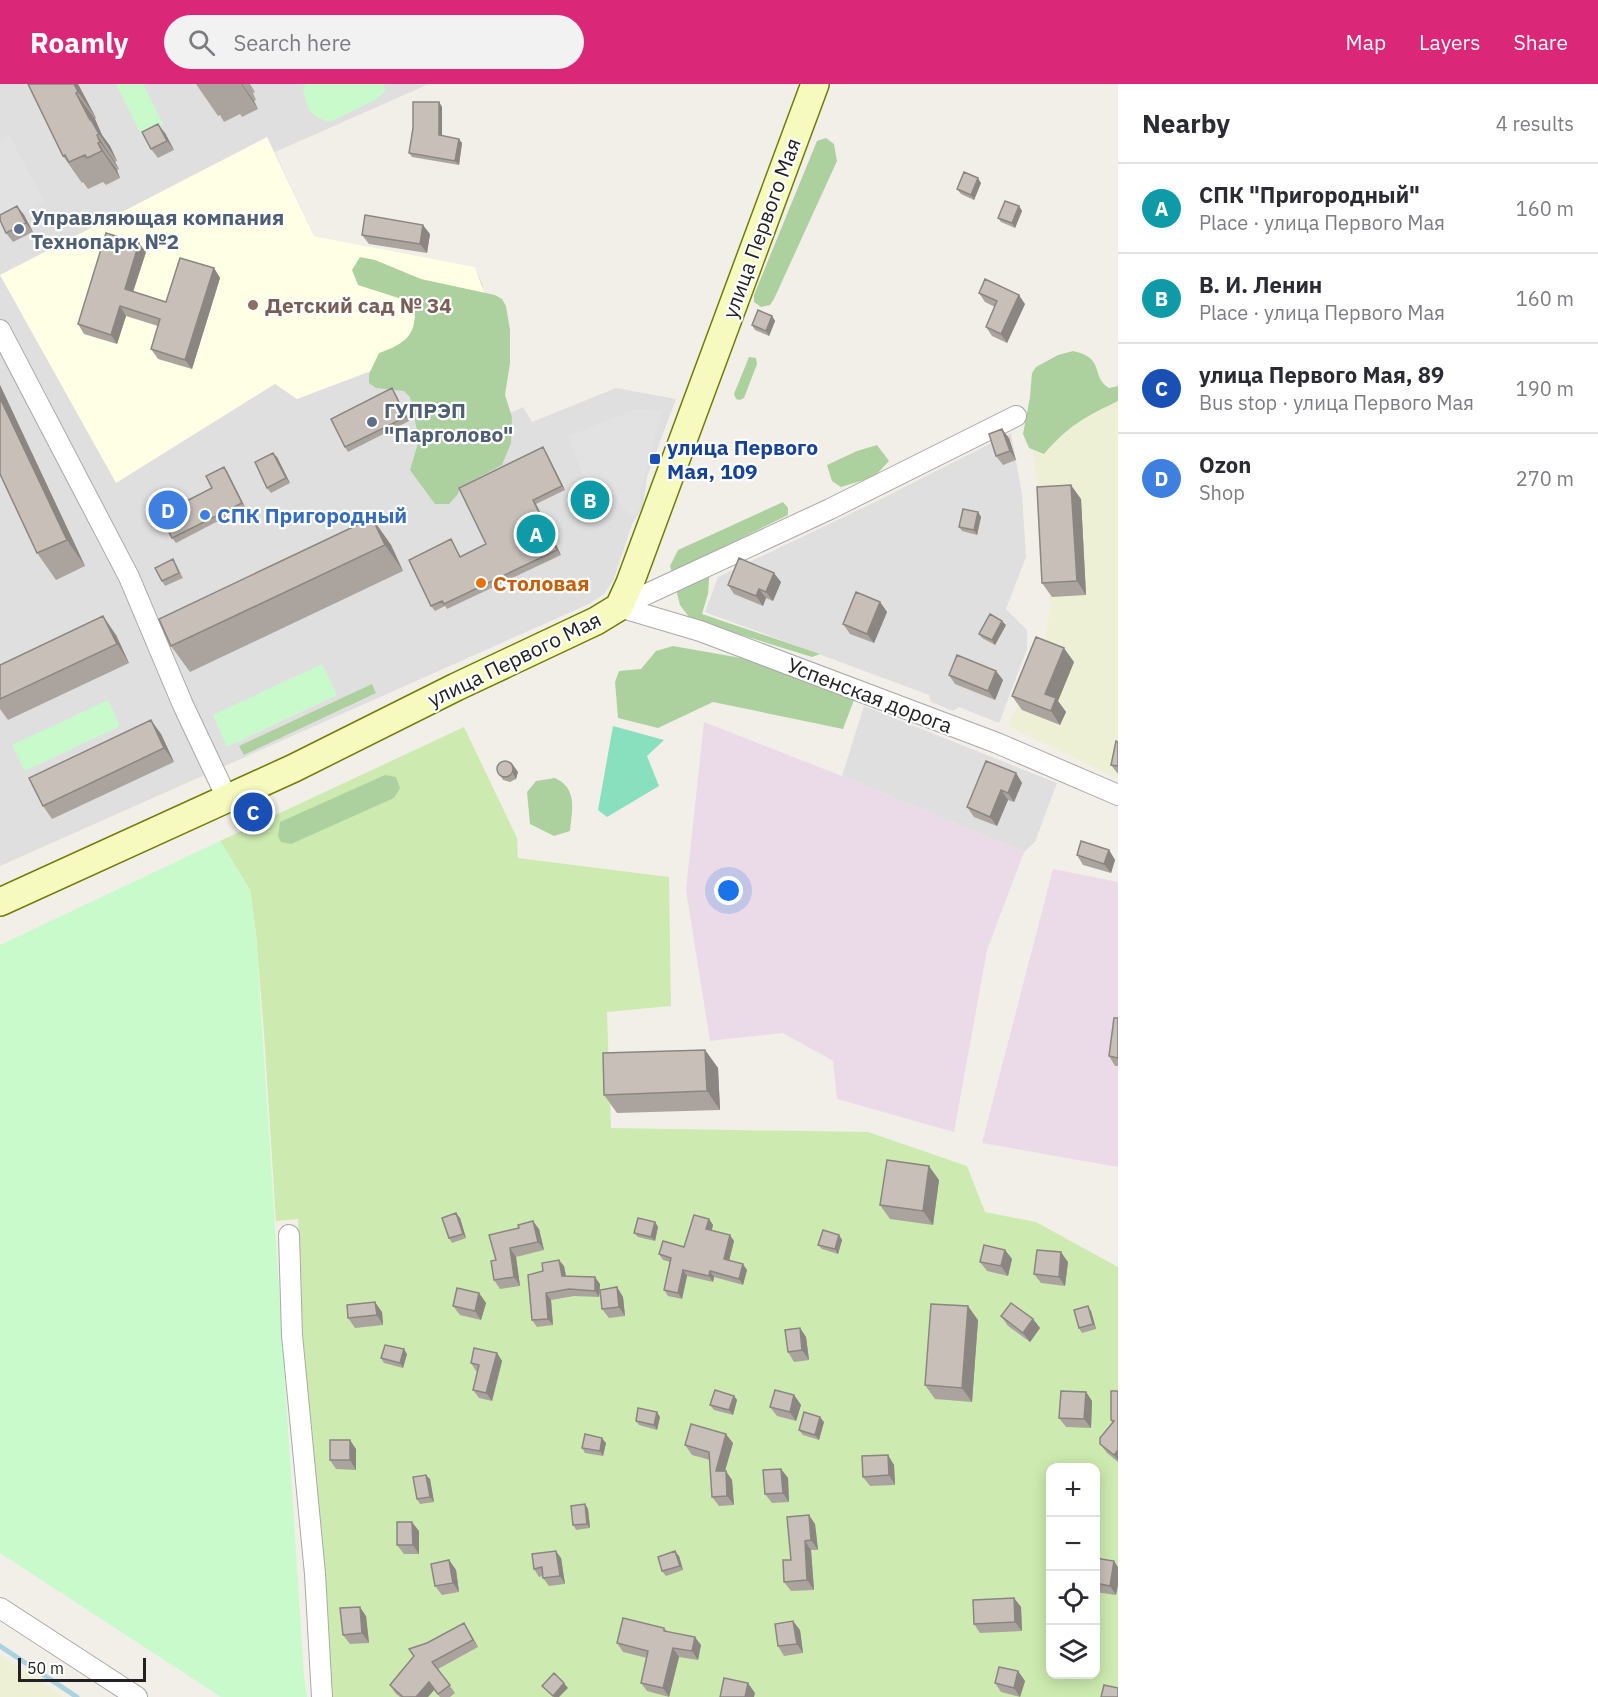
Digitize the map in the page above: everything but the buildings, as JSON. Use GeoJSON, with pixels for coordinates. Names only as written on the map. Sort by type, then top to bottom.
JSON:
{"type":"FeatureCollection","features":[{"type":"Feature","properties":{"kind":"street","name":"улица Первого Мая"},"geometry":{"type":"LineString","coordinates":[[0,902],[294,768],[456,687],[596,621],[619,607],[630,583],[815,84]]}},
{"type":"Feature","properties":{"kind":"street"},"geometry":{"type":"LineString","coordinates":[[0,330],[129,577],[183,705],[227,798]]}},
{"type":"Feature","properties":{"kind":"street"},"geometry":{"type":"LineString","coordinates":[[619,607],[830,509],[1016,416]]}},
{"type":"Feature","properties":{"kind":"street","name":"Успенская дорога"},"geometry":{"type":"LineString","coordinates":[[619,607],[700,631],[997,743],[1118,795]]}},
{"type":"Feature","properties":{"kind":"street"},"geometry":{"type":"LineString","coordinates":[[289,1234],[292,1335],[315,1574],[322,1697]]}},
{"type":"Feature","properties":{"kind":"street"},"geometry":{"type":"LineString","coordinates":[[0,1608],[137,1697]]}},
{"type":"Feature","properties":{"kind":"shaded area"},"geometry":{"type":"Polygon","coordinates":[[[0,84],[429,84],[275,152],[314,236],[475,267],[483,286],[451,440],[523,407],[532,422],[616,388],[676,399],[647,477],[643,507],[632,524],[613,581],[604,594],[589,604],[0,866],[0,84]]]}},
{"type":"Feature","properties":{"kind":"shaded area"},"geometry":{"type":"Polygon","coordinates":[[[10,136],[44,201],[0,223],[0,141],[10,136]]]}},
{"type":"Feature","properties":{"kind":"shaded area","name":"Детский сад № 34"},"geometry":{"type":"Polygon","coordinates":[[[267,137],[314,236],[475,267],[495,324],[297,399],[275,384],[116,483],[0,275],[267,137]]]}},
{"type":"Feature","properties":{"kind":"shaded area"},"geometry":{"type":"Polygon","coordinates":[[[1118,389],[1118,779],[1008,726],[1045,647],[1050,603],[1031,429],[1118,389]]]}},
{"type":"Feature","properties":{"kind":"shaded area"},"geometry":{"type":"Polygon","coordinates":[[[636,409],[662,411],[639,497],[641,507],[632,518],[610,491],[585,480],[568,436],[636,409]]]}},
{"type":"Feature","properties":{"kind":"shaded area"},"geometry":{"type":"Polygon","coordinates":[[[1011,433],[1022,494],[1026,557],[1006,609],[1027,630],[1027,649],[999,723],[959,707],[953,711],[931,702],[929,695],[705,612],[718,577],[877,501],[1011,433]]]}},
{"type":"Feature","properties":{"kind":"shaded area"},"geometry":{"type":"Polygon","coordinates":[[[864,706],[1057,783],[1035,842],[1024,852],[842,776],[864,706]]]}},
{"type":"Feature","properties":{"kind":"shaded area"},"geometry":{"type":"Polygon","coordinates":[[[704,722],[842,776],[1024,852],[987,950],[954,1132],[837,1099],[833,1061],[783,1033],[710,1041],[686,890],[704,722]]]}},
{"type":"Feature","properties":{"kind":"shaded area"},"geometry":{"type":"Polygon","coordinates":[[[1053,869],[1118,882],[1118,1167],[982,1143],[1053,869]]]}},
{"type":"Feature","properties":{"kind":"shaded area"},"geometry":{"type":"Polygon","coordinates":[[[0,1655],[64,1697],[0,1697],[0,1655]]]}},
{"type":"Feature","properties":{"kind":"green space"},"geometry":{"type":"Polygon","coordinates":[[[116,84],[143,84],[163,124],[141,134],[116,84]]]}},
{"type":"Feature","properties":{"kind":"green space"},"geometry":{"type":"Polygon","coordinates":[[[306,84],[384,84],[385,91],[377,99],[330,122],[317,117],[310,111],[303,88],[306,84]]]}},
{"type":"Feature","properties":{"kind":"green space"},"geometry":{"type":"Polygon","coordinates":[[[826,138],[834,144],[837,161],[774,299],[770,305],[761,307],[754,302],[754,295],[817,141],[826,138]]]}},
{"type":"Feature","properties":{"kind":"green space"},"geometry":{"type":"Polygon","coordinates":[[[360,257],[375,260],[421,279],[495,295],[502,299],[506,306],[510,330],[510,363],[505,395],[512,417],[511,443],[502,465],[460,487],[458,494],[449,504],[435,504],[410,470],[419,440],[410,397],[404,391],[376,388],[369,383],[369,374],[379,353],[397,345],[409,336],[414,322],[414,303],[358,285],[352,270],[360,257]]]}},
{"type":"Feature","properties":{"kind":"green space"},"geometry":{"type":"Polygon","coordinates":[[[1073,351],[1090,358],[1103,383],[1109,388],[1118,386],[1118,401],[1078,423],[1061,436],[1044,454],[1029,448],[1023,434],[1032,373],[1036,367],[1058,355],[1073,351]]]}},
{"type":"Feature","properties":{"kind":"green space"},"geometry":{"type":"Polygon","coordinates":[[[749,357],[756,358],[757,364],[744,398],[736,399],[734,394],[749,357]]]}},
{"type":"Feature","properties":{"kind":"green space"},"geometry":{"type":"Polygon","coordinates":[[[877,445],[889,461],[874,477],[841,487],[832,481],[827,465],[857,451],[877,445]]]}},
{"type":"Feature","properties":{"kind":"green space"},"geometry":{"type":"Polygon","coordinates":[[[783,502],[788,508],[788,515],[711,553],[708,594],[702,614],[820,654],[812,657],[689,617],[680,605],[670,566],[678,550],[783,502]]]}},
{"type":"Feature","properties":{"kind":"green space"},"geometry":{"type":"Polygon","coordinates":[[[673,646],[741,658],[854,700],[843,729],[713,702],[658,728],[618,718],[615,682],[619,671],[641,669],[656,651],[673,646]]]}},
{"type":"Feature","properties":{"kind":"green space"},"geometry":{"type":"Polygon","coordinates":[[[322,664],[337,695],[227,747],[213,715],[322,664]]]}},
{"type":"Feature","properties":{"kind":"green space"},"geometry":{"type":"Polygon","coordinates":[[[372,684],[376,693],[244,755],[239,746],[372,684]]]}},
{"type":"Feature","properties":{"kind":"green space"},"geometry":{"type":"Polygon","coordinates":[[[108,700],[120,726],[25,771],[12,745],[108,700]]]}},
{"type":"Feature","properties":{"kind":"green space"},"geometry":{"type":"Polygon","coordinates":[[[613,726],[664,740],[647,756],[659,786],[607,817],[598,810],[613,726]]]}},
{"type":"Feature","properties":{"kind":"green space"},"geometry":{"type":"Polygon","coordinates":[[[464,727],[517,838],[518,858],[669,877],[671,1006],[607,1012],[611,1128],[868,1132],[967,1166],[985,1212],[1036,1222],[1118,1267],[1118,1697],[330,1697],[305,1381],[298,1219],[276,1221],[264,1033],[250,890],[220,841],[464,727]]]}},
{"type":"Feature","properties":{"kind":"green space"},"geometry":{"type":"Polygon","coordinates":[[[385,775],[396,777],[400,788],[394,798],[291,844],[281,842],[278,836],[280,822],[385,775]]]}},
{"type":"Feature","properties":{"kind":"green space"},"geometry":{"type":"Polygon","coordinates":[[[555,778],[567,788],[572,807],[570,831],[554,836],[530,824],[527,792],[536,781],[555,778]]]}},
{"type":"Feature","properties":{"kind":"green space"},"geometry":{"type":"Polygon","coordinates":[[[220,841],[250,890],[256,934],[307,1697],[221,1697],[0,1553],[0,945],[220,841]]]}},
{"type":"Feature","properties":{"kind":"waterway"},"geometry":{"type":"LineString","coordinates":[[0,1646],[77,1697]]}},
{"type":"Feature","properties":{"kind":"place","name":"Управляющая компания Технопарк №2"},"geometry":{"type":"Point","coordinates":[19,229]}},
{"type":"Feature","properties":{"kind":"place","name":"Детский сад № 34"},"geometry":{"type":"Point","coordinates":[253,305]}},
{"type":"Feature","properties":{"kind":"place","name":"ГУПРЭП \"Парголово\""},"geometry":{"type":"Point","coordinates":[372,422]}},
{"type":"Feature","properties":{"kind":"place","name":"улица Первого Мая, 109"},"geometry":{"type":"Point","coordinates":[655,459]}},
{"type":"Feature","properties":{"kind":"place","name":"В. И. Ленин"},"geometry":{"type":"Point","coordinates":[590,500]}},
{"type":"Feature","properties":{"kind":"place","name":"Ozon"},"geometry":{"type":"Point","coordinates":[168,510]}},
{"type":"Feature","properties":{"kind":"place","name":"СПК Пригородный"},"geometry":{"type":"Point","coordinates":[205,515]}},
{"type":"Feature","properties":{"kind":"place","name":"СПК \"Пригородный\""},"geometry":{"type":"Point","coordinates":[536,534]}},
{"type":"Feature","properties":{"kind":"place","name":"Столовая"},"geometry":{"type":"Point","coordinates":[481,583]}},
{"type":"Feature","properties":{"kind":"place","name":"улица Первого Мая, 89"},"geometry":{"type":"Point","coordinates":[253,812]}}]}
